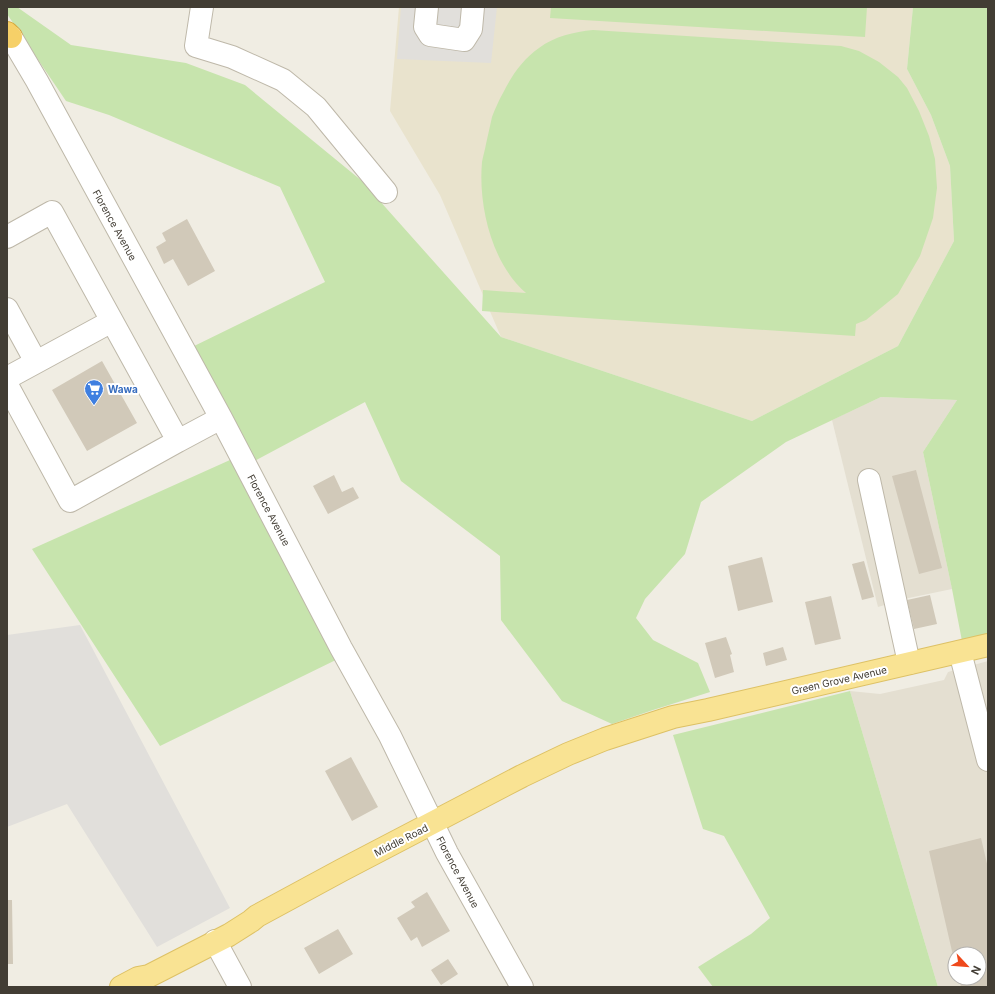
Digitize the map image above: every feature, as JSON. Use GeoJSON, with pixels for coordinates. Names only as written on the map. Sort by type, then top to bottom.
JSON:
{"type":"FeatureCollection","features":[{"type":"Feature","properties":{"kind":"main road","name":"Green Grove Avenue"},"geometry":{"type":"LineString","coordinates":[[690,714],[988,645]]}},
{"type":"Feature","properties":{"kind":"main road","name":"Middle Road"},"geometry":{"type":"LineString","coordinates":[[121,987],[138,978],[148,976],[229,935],[251,922],[257,916],[522,776],[568,754],[613,737],[673,717],[690,714]]}},
{"type":"Feature","properties":{"kind":"street"},"geometry":{"type":"LineString","coordinates":[[202,7],[196,46],[232,57],[283,80],[316,107],[386,192]]}},
{"type":"Feature","properties":{"kind":"street"},"geometry":{"type":"LineString","coordinates":[[427,7],[425,27],[430,35],[464,40],[471,29],[473,7]]}},
{"type":"Feature","properties":{"kind":"street","name":"Florence Avenue"},"geometry":{"type":"LineString","coordinates":[[8,35],[37,81],[221,418],[341,648],[390,736],[447,852],[522,987]]}},
{"type":"Feature","properties":{"kind":"street"},"geometry":{"type":"LineString","coordinates":[[7,237],[52,212],[178,441]]}},
{"type":"Feature","properties":{"kind":"street"},"geometry":{"type":"LineString","coordinates":[[7,309],[36,362]]}},
{"type":"Feature","properties":{"kind":"street"},"geometry":{"type":"LineString","coordinates":[[7,378],[112,321]]}},
{"type":"Feature","properties":{"kind":"street"},"geometry":{"type":"LineString","coordinates":[[7,385],[70,501],[221,418]]}},
{"type":"Feature","properties":{"kind":"street"},"geometry":{"type":"LineString","coordinates":[[869,480],[909,663]]}},
{"type":"Feature","properties":{"kind":"street"},"geometry":{"type":"LineString","coordinates":[[960,652],[988,760]]}},
{"type":"Feature","properties":{"kind":"street"},"geometry":{"type":"LineString","coordinates":[[215,941],[240,987]]}},
{"type":"Feature","properties":{"kind":"shaded area"},"geometry":{"type":"Polygon","coordinates":[[[399,7],[913,7],[907,69],[931,115],[950,166],[954,241],[898,346],[752,421],[501,337],[440,195],[390,111],[399,7]]]}},
{"type":"Feature","properties":{"kind":"shaded area"},"geometry":{"type":"Polygon","coordinates":[[[401,7],[497,7],[491,63],[397,59],[401,7]]]}},
{"type":"Feature","properties":{"kind":"shaded area"},"geometry":{"type":"Polygon","coordinates":[[[881,397],[957,400],[923,452],[952,589],[904,599],[878,607],[832,420],[881,397]]]}},
{"type":"Feature","properties":{"kind":"shaded area"},"geometry":{"type":"Polygon","coordinates":[[[80,625],[230,908],[157,947],[67,804],[7,827],[7,635],[80,625]]]}},
{"type":"Feature","properties":{"kind":"shaded area"},"geometry":{"type":"Polygon","coordinates":[[[988,661],[988,987],[938,987],[850,691],[880,694],[944,680],[948,672],[988,661]]]}},
{"type":"Feature","properties":{"kind":"green space"},"geometry":{"type":"Polygon","coordinates":[[[7,7],[17,7],[71,45],[186,63],[245,85],[362,181],[501,337],[752,421],[898,346],[954,241],[950,166],[931,115],[907,69],[913,7],[988,7],[988,635],[962,641],[923,452],[957,400],[881,397],[786,442],[701,502],[685,554],[645,599],[636,618],[653,640],[698,663],[710,692],[612,724],[562,701],[501,620],[500,556],[401,481],[365,402],[247,465],[346,655],[160,746],[32,549],[230,460],[188,349],[325,282],[280,187],[109,115],[66,101],[7,14],[7,7]]]}},
{"type":"Feature","properties":{"kind":"green space"},"geometry":{"type":"Polygon","coordinates":[[[551,7],[867,7],[865,37],[550,18],[551,7]]]}},
{"type":"Feature","properties":{"kind":"green space"},"geometry":{"type":"Polygon","coordinates":[[[593,30],[841,46],[859,51],[879,62],[898,77],[907,88],[919,111],[929,136],[935,159],[937,188],[933,218],[920,256],[898,294],[866,320],[856,324],[855,336],[482,311],[483,290],[526,293],[514,281],[504,266],[496,250],[485,215],[482,197],[482,162],[493,114],[506,86],[523,62],[533,52],[552,40],[572,33],[593,30]]]}},
{"type":"Feature","properties":{"kind":"green space"},"geometry":{"type":"Polygon","coordinates":[[[850,691],[938,987],[713,987],[698,967],[751,934],[770,918],[724,836],[703,829],[673,735],[850,691]]]}},
{"type":"Feature","properties":{"kind":"building"},"geometry":{"type":"Polygon","coordinates":[[[187,219],[215,271],[188,286],[173,259],[164,264],[156,247],[166,241],[162,233],[187,219]]]}},
{"type":"Feature","properties":{"kind":"building","name":"Wawa"},"geometry":{"type":"Polygon","coordinates":[[[102,361],[137,423],[87,451],[52,390],[102,361]]]}},
{"type":"Feature","properties":{"kind":"building"},"geometry":{"type":"Polygon","coordinates":[[[916,470],[942,568],[919,574],[892,476],[916,470]]]}},
{"type":"Feature","properties":{"kind":"building"},"geometry":{"type":"Polygon","coordinates":[[[334,475],[342,492],[353,487],[359,498],[328,514],[313,486],[334,475]]]}},
{"type":"Feature","properties":{"kind":"building"},"geometry":{"type":"Polygon","coordinates":[[[762,557],[773,602],[738,611],[728,566],[762,557]]]}},
{"type":"Feature","properties":{"kind":"building"},"geometry":{"type":"Polygon","coordinates":[[[864,561],[874,597],[862,600],[852,564],[864,561]]]}},
{"type":"Feature","properties":{"kind":"building"},"geometry":{"type":"Polygon","coordinates":[[[930,595],[937,624],[914,629],[907,600],[930,595]]]}},
{"type":"Feature","properties":{"kind":"building"},"geometry":{"type":"Polygon","coordinates":[[[831,596],[841,639],[815,645],[805,602],[831,596]]]}},
{"type":"Feature","properties":{"kind":"building"},"geometry":{"type":"Polygon","coordinates":[[[726,637],[732,654],[730,655],[734,672],[715,678],[705,643],[726,637]]]}},
{"type":"Feature","properties":{"kind":"building"},"geometry":{"type":"Polygon","coordinates":[[[783,647],[787,660],[766,666],[763,653],[783,647]]]}},
{"type":"Feature","properties":{"kind":"building"},"geometry":{"type":"Polygon","coordinates":[[[351,757],[378,807],[352,821],[325,771],[351,757]]]}},
{"type":"Feature","properties":{"kind":"building"},"geometry":{"type":"Polygon","coordinates":[[[981,838],[988,868],[988,987],[961,987],[987,986],[987,946],[951,946],[929,851],[981,838]]]}},
{"type":"Feature","properties":{"kind":"building"},"geometry":{"type":"Polygon","coordinates":[[[427,892],[450,931],[422,947],[417,937],[411,941],[397,918],[415,907],[411,902],[427,892]]]}},
{"type":"Feature","properties":{"kind":"building"},"geometry":{"type":"Polygon","coordinates":[[[7,900],[12,900],[13,964],[7,964],[7,900]]]}},
{"type":"Feature","properties":{"kind":"building"},"geometry":{"type":"Polygon","coordinates":[[[338,929],[353,954],[319,974],[304,948],[338,929]]]}},
{"type":"Feature","properties":{"kind":"building"},"geometry":{"type":"Polygon","coordinates":[[[448,959],[458,974],[441,985],[431,970],[448,959]]]}},
{"type":"Feature","properties":{"kind":"place","name":"Wawa"},"geometry":{"type":"Point","coordinates":[94,406]}}]}
